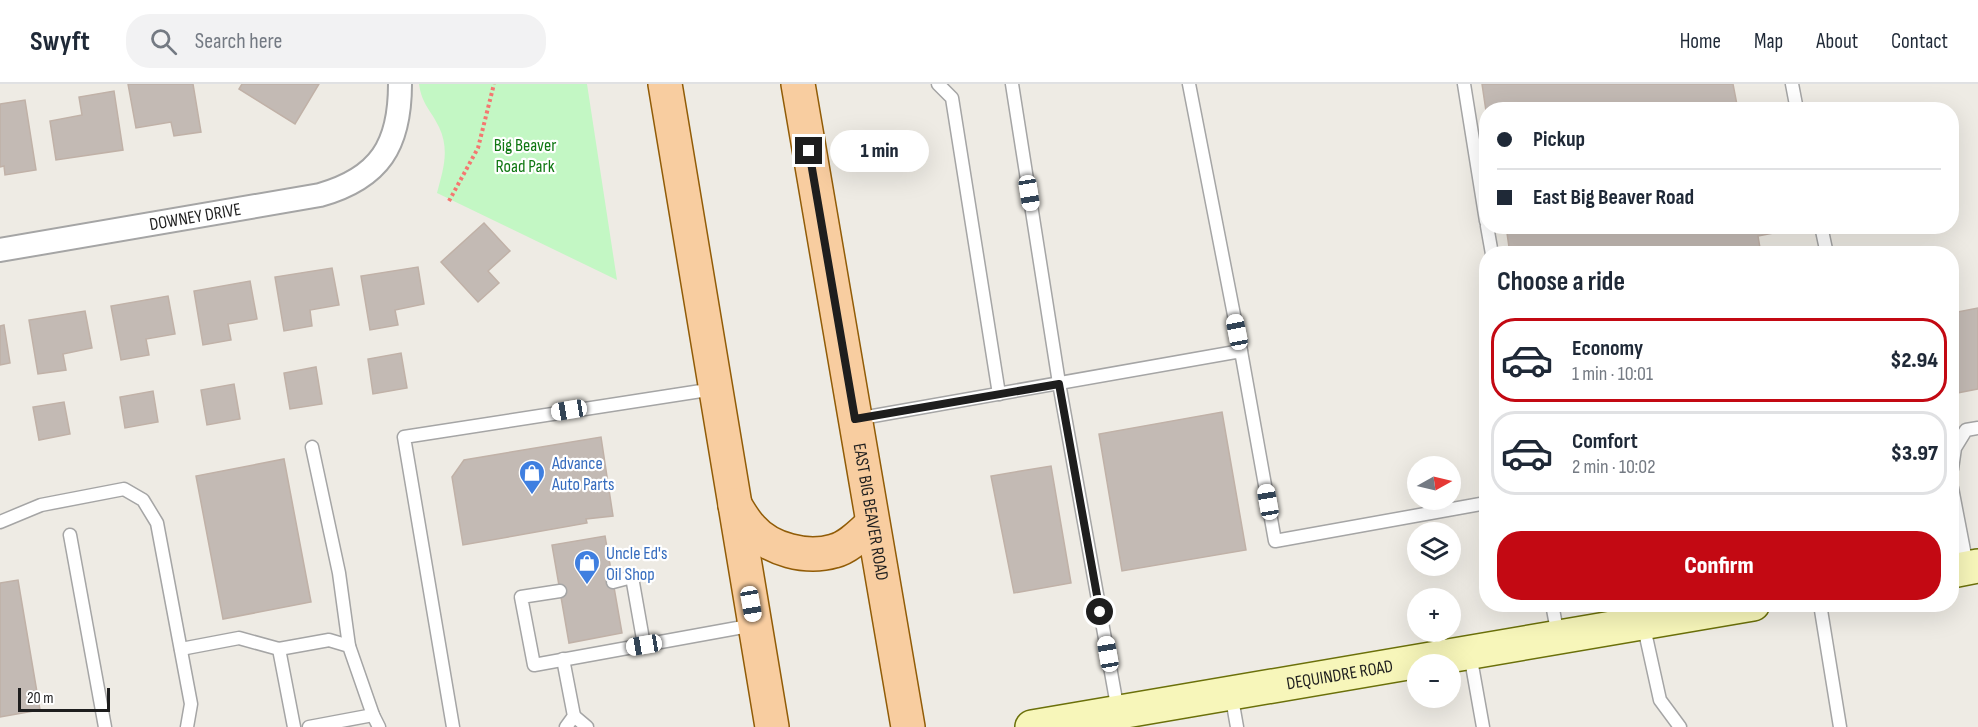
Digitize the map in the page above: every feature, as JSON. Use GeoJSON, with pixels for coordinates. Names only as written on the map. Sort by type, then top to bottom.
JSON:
{"type":"FeatureCollection","features":[{"type":"Feature","properties":{"kind":"main road"},"geometry":{"type":"LineString","coordinates":[[665,84],[772,727]]}},
{"type":"Feature","properties":{"kind":"main road","name":"EAST BIG BEAVER ROAD"},"geometry":{"type":"LineString","coordinates":[[798,84],[908,727]]}},
{"type":"Feature","properties":{"kind":"main road"},"geometry":{"type":"LineString","coordinates":[[734,503],[752,530],[769,542],[792,552],[813,555],[836,551],[854,540],[872,524]]}},
{"type":"Feature","properties":{"kind":"main road","name":"DEQUINDRE ROAD"},"geometry":{"type":"LineString","coordinates":[[1032,727],[1130,713],[1231,693],[1707,612]]}},
{"type":"Feature","properties":{"kind":"street","name":"DOWNEY DRIVE"},"geometry":{"type":"LineString","coordinates":[[0,250],[320,195],[345,188],[368,174],[381,159],[396,133],[400,84]]}},
{"type":"Feature","properties":{"kind":"lane"},"geometry":{"type":"LineString","coordinates":[[938,84],[952,98],[999,394]]}},
{"type":"Feature","properties":{"kind":"lane"},"geometry":{"type":"LineString","coordinates":[[1012,84],[1059,384],[1130,713]]}},
{"type":"Feature","properties":{"kind":"lane"},"geometry":{"type":"LineString","coordinates":[[1189,84],[1275,541],[1479,504]]}},
{"type":"Feature","properties":{"kind":"lane"},"geometry":{"type":"LineString","coordinates":[[1464,84],[1479,177]]}},
{"type":"Feature","properties":{"kind":"lane"},"geometry":{"type":"LineString","coordinates":[[1792,84],[1795,102]]}},
{"type":"Feature","properties":{"kind":"lane"},"geometry":{"type":"LineString","coordinates":[[855,419],[1241,351]]}},
{"type":"Feature","properties":{"kind":"lane"},"geometry":{"type":"LineString","coordinates":[[453,727],[404,437],[716,389]]}},
{"type":"Feature","properties":{"kind":"lane"},"geometry":{"type":"LineString","coordinates":[[1959,441],[1966,430],[1978,428]]}},
{"type":"Feature","properties":{"kind":"lane"},"geometry":{"type":"LineString","coordinates":[[312,447],[339,573],[349,646],[373,715],[380,727]]}},
{"type":"Feature","properties":{"kind":"lane"},"geometry":{"type":"LineString","coordinates":[[0,522],[41,505],[124,489],[143,500],[157,523],[190,704],[187,727]]}},
{"type":"Feature","properties":{"kind":"lane"},"geometry":{"type":"LineString","coordinates":[[1959,528],[1966,568]]}},
{"type":"Feature","properties":{"kind":"lane"},"geometry":{"type":"LineString","coordinates":[[70,535],[105,727]]}},
{"type":"Feature","properties":{"kind":"lane"},"geometry":{"type":"LineString","coordinates":[[613,582],[632,577],[644,645]]}},
{"type":"Feature","properties":{"kind":"lane"},"geometry":{"type":"LineString","coordinates":[[560,591],[521,597],[534,665],[755,625]]}},
{"type":"Feature","properties":{"kind":"lane"},"geometry":{"type":"LineString","coordinates":[[1553,612],[1558,638]]}},
{"type":"Feature","properties":{"kind":"lane"},"geometry":{"type":"LineString","coordinates":[[1821,612],[1840,727]]}},
{"type":"Feature","properties":{"kind":"lane"},"geometry":{"type":"LineString","coordinates":[[1643,623],[1660,700],[1680,727]]}},
{"type":"Feature","properties":{"kind":"lane"},"geometry":{"type":"LineString","coordinates":[[181,649],[239,638],[279,649],[329,639],[349,646]]}},
{"type":"Feature","properties":{"kind":"lane"},"geometry":{"type":"LineString","coordinates":[[279,649],[294,727]]}},
{"type":"Feature","properties":{"kind":"lane"},"geometry":{"type":"LineString","coordinates":[[1470,653],[1483,727]]}},
{"type":"Feature","properties":{"kind":"lane"},"geometry":{"type":"LineString","coordinates":[[563,659],[574,716],[587,727]]}},
{"type":"Feature","properties":{"kind":"lane"},"geometry":{"type":"LineString","coordinates":[[1231,693],[1238,727]]}},
{"type":"Feature","properties":{"kind":"lane"},"geometry":{"type":"LineString","coordinates":[[309,727],[373,715]]}},
{"type":"Feature","properties":{"kind":"lane"},"geometry":{"type":"LineString","coordinates":[[566,727],[574,716]]}},
{"type":"Feature","properties":{"kind":"path"},"geometry":{"type":"LineString","coordinates":[[449,201],[478,148],[494,84]]}},
{"type":"Feature","properties":{"kind":"green space","name":"Big Beaver Road Park"},"geometry":{"type":"Polygon","coordinates":[[[419,84],[587,84],[617,280],[437,193],[444,160],[444,144],[439,127],[422,97],[419,84]]]}},
{"type":"Feature","properties":{"kind":"building"},"geometry":{"type":"Polygon","coordinates":[[[128,84],[193,84],[201,132],[174,136],[171,122],[136,128],[128,84]]]}},
{"type":"Feature","properties":{"kind":"building"},"geometry":{"type":"Polygon","coordinates":[[[242,84],[319,84],[295,124],[239,89],[242,84]]]}},
{"type":"Feature","properties":{"kind":"building"},"geometry":{"type":"Polygon","coordinates":[[[1482,84],[1733,84],[1736,102],[1485,102],[1482,84]]]}},
{"type":"Feature","properties":{"kind":"building"},"geometry":{"type":"Polygon","coordinates":[[[114,91],[123,150],[56,160],[50,121],[82,115],[79,97],[114,91]]]}},
{"type":"Feature","properties":{"kind":"building"},"geometry":{"type":"Polygon","coordinates":[[[25,100],[36,170],[5,175],[4,166],[0,167],[0,104],[25,100]]]}},
{"type":"Feature","properties":{"kind":"building"},"geometry":{"type":"Polygon","coordinates":[[[484,223],[510,251],[488,271],[499,283],[478,302],[441,262],[484,223]]]}},
{"type":"Feature","properties":{"kind":"building"},"geometry":{"type":"Polygon","coordinates":[[[1507,234],[1768,234],[1758,236],[1760,246],[1509,246],[1507,234]]]}},
{"type":"Feature","properties":{"kind":"building"},"geometry":{"type":"Polygon","coordinates":[[[418,267],[424,304],[395,310],[398,325],[370,330],[361,276],[418,267]]]}},
{"type":"Feature","properties":{"kind":"building"},"geometry":{"type":"Polygon","coordinates":[[[332,268],[339,305],[310,310],[312,326],[284,331],[275,277],[332,268]]]}},
{"type":"Feature","properties":{"kind":"building"},"geometry":{"type":"Polygon","coordinates":[[[250,281],[257,319],[228,324],[231,340],[203,345],[194,291],[250,281]]]}},
{"type":"Feature","properties":{"kind":"building"},"geometry":{"type":"Polygon","coordinates":[[[168,296],[175,334],[146,339],[149,355],[121,360],[111,306],[168,296]]]}},
{"type":"Feature","properties":{"kind":"building"},"geometry":{"type":"Polygon","coordinates":[[[1978,308],[1978,389],[1959,393],[1959,312],[1978,308]]]}},
{"type":"Feature","properties":{"kind":"building"},"geometry":{"type":"Polygon","coordinates":[[[85,311],[92,348],[63,354],[66,370],[38,374],[29,320],[85,311]]]}},
{"type":"Feature","properties":{"kind":"building"},"geometry":{"type":"Polygon","coordinates":[[[4,325],[10,363],[0,365],[0,326],[4,325]]]}},
{"type":"Feature","properties":{"kind":"building"},"geometry":{"type":"Polygon","coordinates":[[[401,353],[407,388],[373,394],[368,359],[401,353]]]}},
{"type":"Feature","properties":{"kind":"building"},"geometry":{"type":"Polygon","coordinates":[[[316,367],[322,404],[290,409],[284,373],[316,367]]]}},
{"type":"Feature","properties":{"kind":"building"},"geometry":{"type":"Polygon","coordinates":[[[234,384],[240,419],[207,425],[201,390],[234,384]]]}},
{"type":"Feature","properties":{"kind":"building"},"geometry":{"type":"Polygon","coordinates":[[[153,391],[158,422],[125,428],[120,397],[153,391]]]}},
{"type":"Feature","properties":{"kind":"building"},"geometry":{"type":"Polygon","coordinates":[[[64,402],[70,434],[39,440],[33,407],[64,402]]]}},
{"type":"Feature","properties":{"kind":"building"},"geometry":{"type":"Polygon","coordinates":[[[1222,412],[1246,550],[1122,571],[1099,434],[1222,412]]]}},
{"type":"Feature","properties":{"kind":"building","name":"Advance Auto Parts"},"geometry":{"type":"Polygon","coordinates":[[[601,437],[613,516],[586,519],[587,523],[463,545],[452,477],[464,460],[601,437]]]}},
{"type":"Feature","properties":{"kind":"building"},"geometry":{"type":"Polygon","coordinates":[[[284,459],[311,602],[223,619],[196,476],[284,459]]]}},
{"type":"Feature","properties":{"kind":"building"},"geometry":{"type":"Polygon","coordinates":[[[1051,466],[1071,583],[1014,593],[991,476],[1051,466]]]}},
{"type":"Feature","properties":{"kind":"building","name":"Uncle Ed's Oil Shop"},"geometry":{"type":"Polygon","coordinates":[[[605,536],[622,633],[569,643],[552,545],[605,536]]]}},
{"type":"Feature","properties":{"kind":"building"},"geometry":{"type":"Polygon","coordinates":[[[18,580],[40,710],[0,717],[0,583],[18,580]]]}},
{"type":"Feature","properties":{"kind":"place","name":"Advance Auto Parts"},"geometry":{"type":"Point","coordinates":[532,496]}},
{"type":"Feature","properties":{"kind":"place","name":"Uncle Ed's Oil Shop"},"geometry":{"type":"Point","coordinates":[587,586]}},
{"type":"Feature","properties":{"kind":"route"},"geometry":{"type":"LineString","coordinates":[[809,151],[855,419],[1059,384],[1100,612]]}}]}
